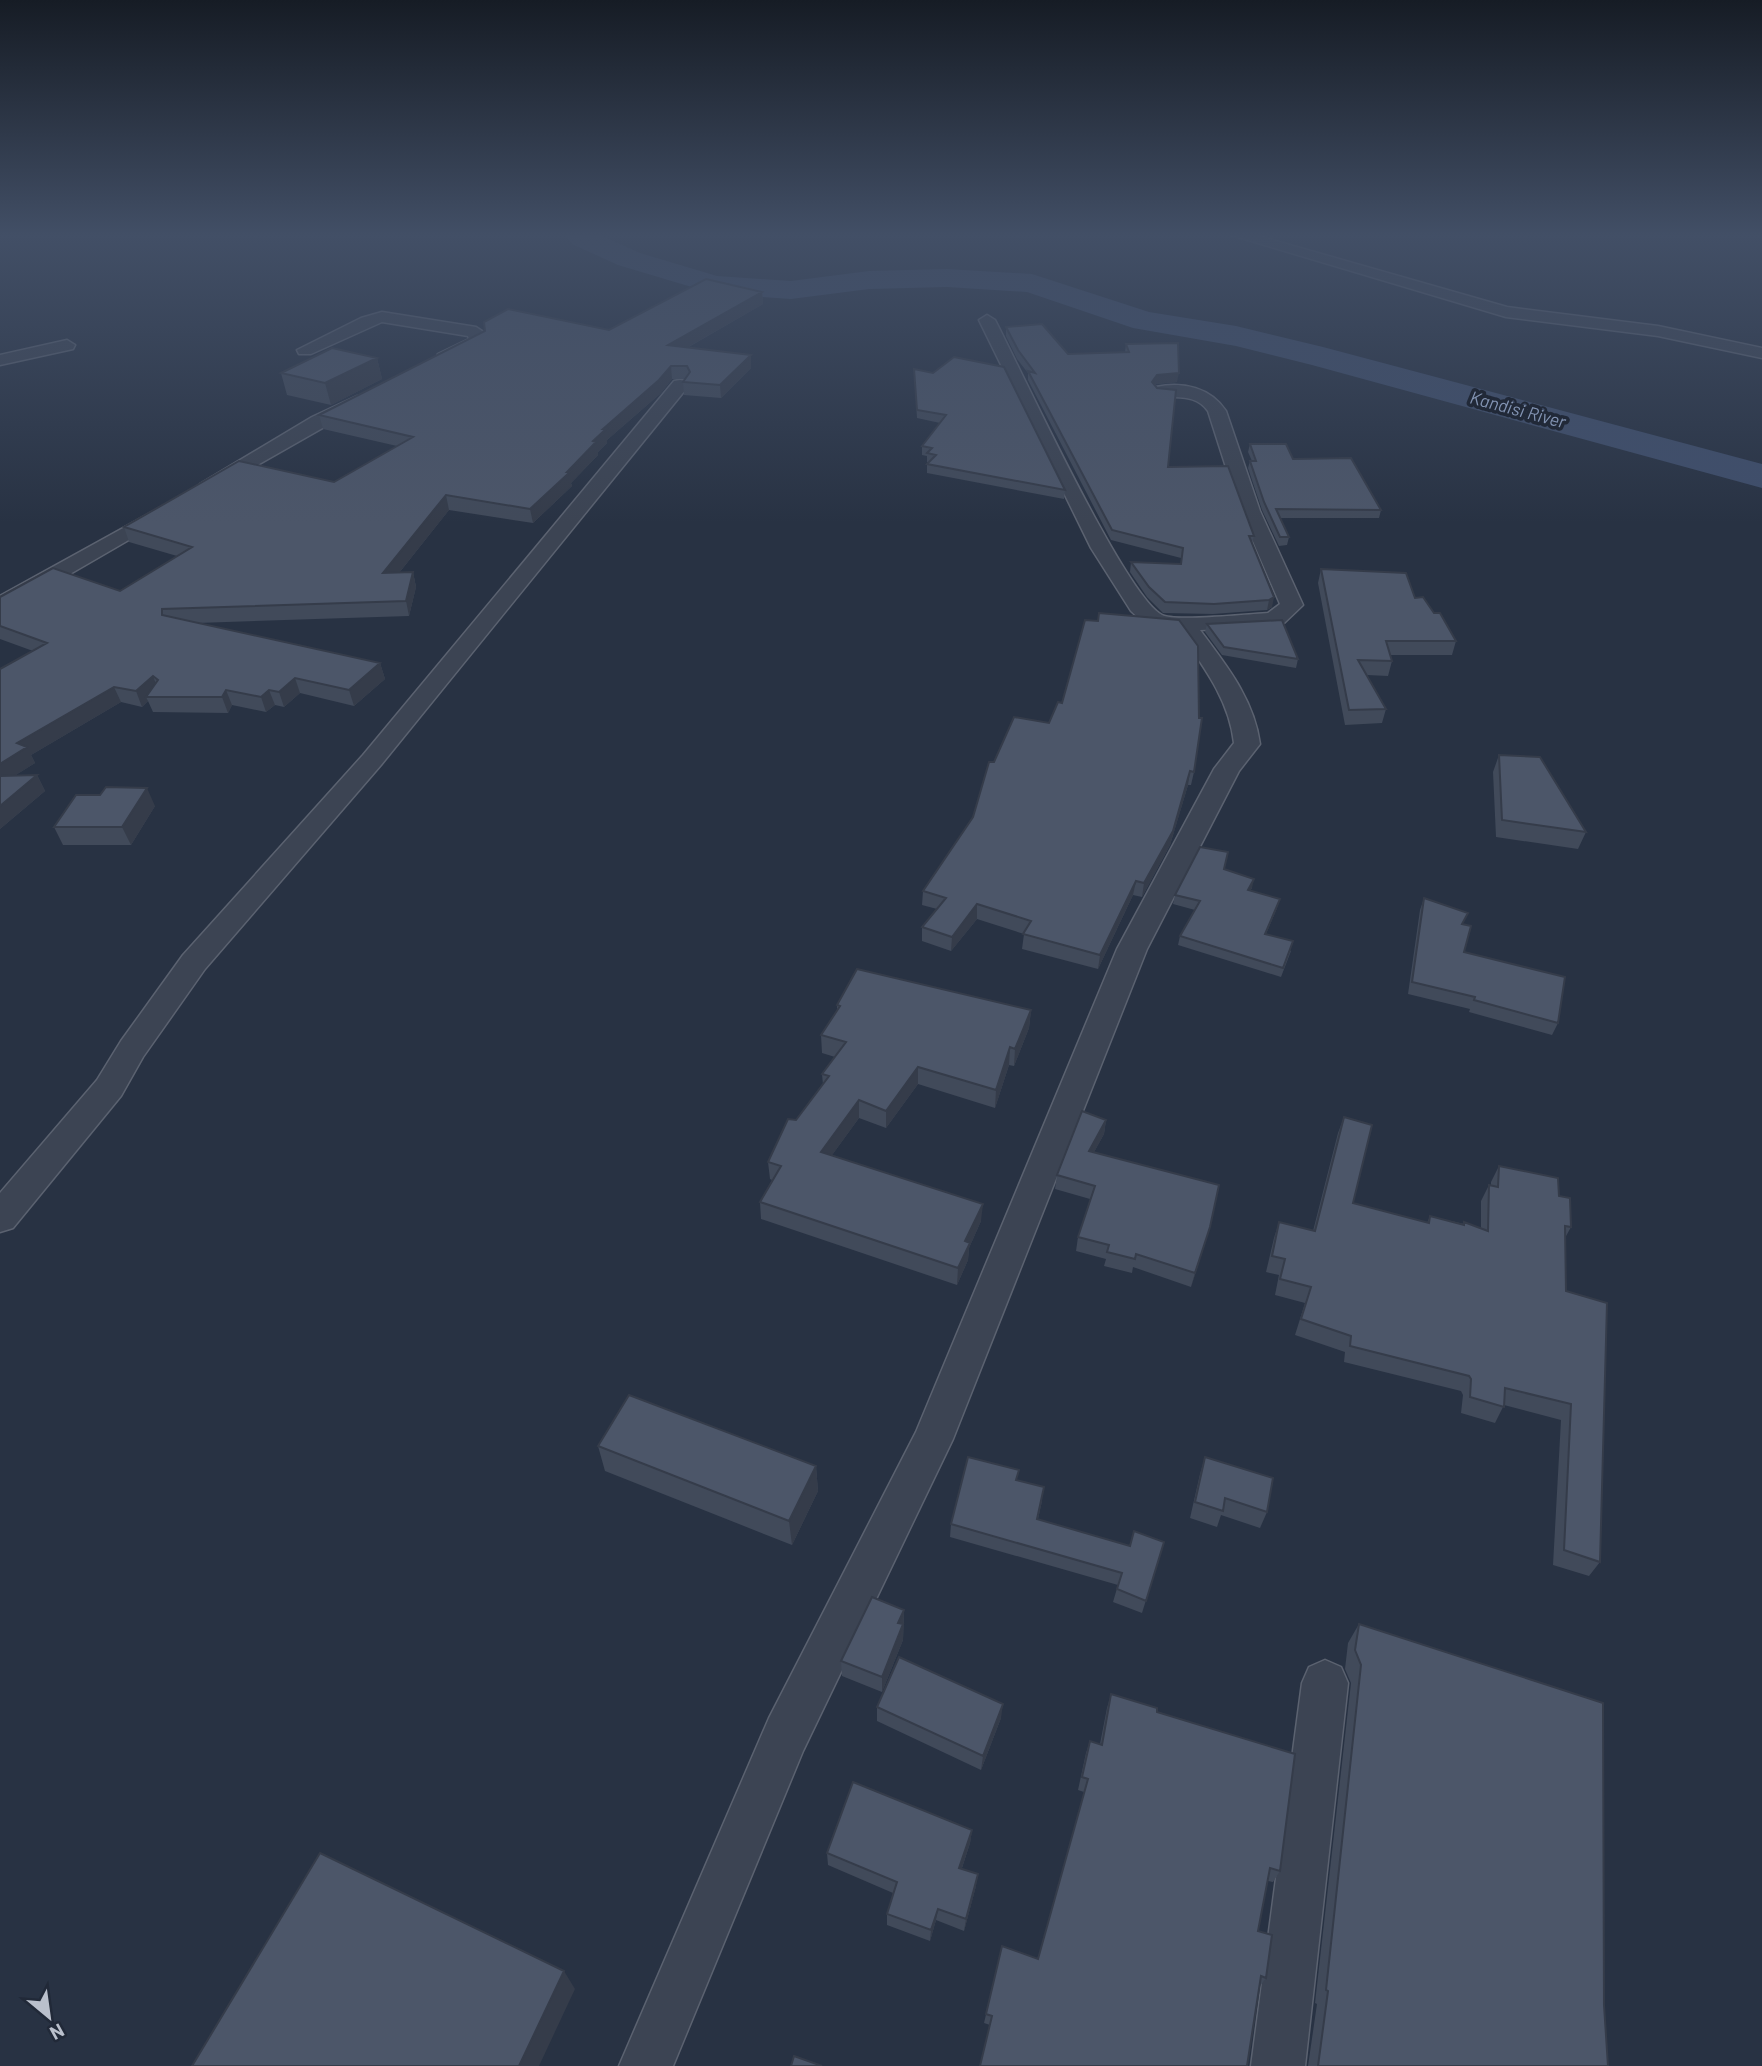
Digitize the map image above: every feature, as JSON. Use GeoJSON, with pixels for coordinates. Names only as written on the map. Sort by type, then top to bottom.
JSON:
{"type":"FeatureCollection","features":[{"type":"Feature","properties":{"kind":"street"},"geometry":{"type":"LineString","coordinates":[[305,350],[349,329]]}},
{"type":"Feature","properties":{"kind":"street"},"geometry":{"type":"LineString","coordinates":[[428,366],[478,341],[477,334],[460,329]]}},
{"type":"Feature","properties":{"kind":"street"},"geometry":{"type":"LineString","coordinates":[[992,329],[1108,558],[1142,611],[1166,624],[1274,620],[1292,606],[1250,510],[1212,401],[1193,393],[1162,391]]}},
{"type":"Feature","properties":{"kind":"street"},"geometry":{"type":"LineString","coordinates":[[1645,329],[1762,353]]}},
{"type":"Feature","properties":{"kind":"street"},"geometry":{"type":"LineString","coordinates":[[0,360],[67,345]]}},
{"type":"Feature","properties":{"kind":"street"},"geometry":{"type":"LineString","coordinates":[[0,1218],[109,1088],[132,1049],[194,962],[372,760],[680,385]]}},
{"type":"Feature","properties":{"kind":"street"},"geometry":{"type":"LineString","coordinates":[[199,490],[318,421],[379,390]]}},
{"type":"Feature","properties":{"kind":"street"},"geometry":{"type":"LineString","coordinates":[[0,605],[175,504]]}},
{"type":"Feature","properties":{"kind":"street"},"geometry":{"type":"LineString","coordinates":[[646,2066],[786,1735],[933,1439],[1132,949],[1227,769],[1247,744],[1246,725],[1238,703],[1184,623]]}},
{"type":"Feature","properties":{"kind":"street"},"geometry":{"type":"LineString","coordinates":[[1278,2066],[1325,1683]]}},
{"type":"Feature","properties":{"kind":"building"},"geometry":{"type":"Polygon","coordinates":[[[485,329],[696,329],[668,345],[751,355],[720,385],[683,382],[690,372],[687,366],[671,366],[659,380],[603,429],[606,429],[567,472],[570,472],[530,509],[446,495],[383,573],[413,572],[406,601],[162,609],[162,615],[380,663],[349,690],[295,678],[279,692],[269,690],[261,697],[226,690],[222,697],[146,697],[158,680],[153,676],[136,691],[114,687],[17,743],[27,747],[0,764],[0,669],[47,643],[0,626],[0,597],[53,568],[120,591],[192,547],[124,527],[239,461],[334,482],[413,437],[319,415],[485,329]]]}},
{"type":"Feature","properties":{"kind":"building"},"geometry":{"type":"Polygon","coordinates":[[[1007,329],[1047,329],[1068,354],[1129,352],[1126,344],[1178,343],[1179,373],[1157,375],[1152,382],[1157,388],[1176,390],[1168,467],[1228,466],[1254,536],[1249,536],[1274,597],[1269,600],[1214,604],[1165,602],[1149,587],[1131,562],[1181,564],[1183,548],[1112,530],[1028,371],[1035,373],[1007,329]]]}},
{"type":"Feature","properties":{"kind":"building"},"geometry":{"type":"Polygon","coordinates":[[[332,348],[377,358],[325,383],[281,373],[332,348]]]}},
{"type":"Feature","properties":{"kind":"building"},"geometry":{"type":"Polygon","coordinates":[[[954,357],[1004,367],[1065,490],[927,464],[936,455],[927,453],[932,448],[922,446],[946,415],[917,410],[914,369],[933,373],[954,357]]]}},
{"type":"Feature","properties":{"kind":"building"},"geometry":{"type":"Polygon","coordinates":[[[1250,444],[1286,444],[1293,459],[1351,458],[1381,510],[1276,509],[1289,537],[1280,537],[1250,461],[1256,461],[1250,444]]]}},
{"type":"Feature","properties":{"kind":"building"},"geometry":{"type":"Polygon","coordinates":[[[1321,569],[1406,573],[1415,598],[1423,597],[1434,613],[1440,613],[1456,641],[1386,641],[1392,661],[1358,660],[1386,709],[1349,710],[1321,569]]]}},
{"type":"Feature","properties":{"kind":"building"},"geometry":{"type":"Polygon","coordinates":[[[1099,613],[1179,620],[1198,646],[1199,718],[1202,718],[1194,772],[1190,771],[1173,831],[1144,883],[1136,881],[1100,955],[1023,934],[1031,921],[977,904],[952,937],[922,927],[946,898],[923,891],[973,817],[989,762],[994,762],[1014,717],[1049,723],[1058,702],[1062,703],[1085,620],[1098,621],[1099,613]]]}},
{"type":"Feature","properties":{"kind":"building"},"geometry":{"type":"Polygon","coordinates":[[[1282,620],[1298,659],[1224,647],[1207,624],[1282,620]]]}},
{"type":"Feature","properties":{"kind":"building"},"geometry":{"type":"Polygon","coordinates":[[[1499,755],[1540,757],[1586,832],[1502,820],[1499,755]]]}},
{"type":"Feature","properties":{"kind":"building"},"geometry":{"type":"Polygon","coordinates":[[[37,775],[0,806],[0,776],[37,775]]]}},
{"type":"Feature","properties":{"kind":"building"},"geometry":{"type":"Polygon","coordinates":[[[106,787],[147,788],[122,827],[54,827],[76,795],[100,795],[106,787]]]}},
{"type":"Feature","properties":{"kind":"building"},"geometry":{"type":"Polygon","coordinates":[[[1200,847],[1228,852],[1224,869],[1254,879],[1248,890],[1280,899],[1265,934],[1293,941],[1283,968],[1180,936],[1200,901],[1175,895],[1200,847]]]}},
{"type":"Feature","properties":{"kind":"building"},"geometry":{"type":"Polygon","coordinates":[[[1424,898],[1468,913],[1462,924],[1471,926],[1464,952],[1565,977],[1558,1023],[1474,1000],[1475,997],[1412,982],[1424,898]]]}},
{"type":"Feature","properties":{"kind":"building"},"geometry":{"type":"Polygon","coordinates":[[[857,969],[1031,1010],[1015,1049],[1010,1047],[996,1090],[918,1067],[886,1111],[859,1100],[821,1152],[983,1204],[965,1241],[970,1243],[958,1268],[760,1202],[781,1166],[768,1162],[788,1119],[796,1120],[829,1076],[822,1074],[846,1042],[821,1035],[840,1006],[837,1005],[857,969]]]}},
{"type":"Feature","properties":{"kind":"building"},"geometry":{"type":"Polygon","coordinates":[[[1082,1111],[1106,1120],[1089,1151],[1219,1185],[1210,1227],[1195,1273],[1136,1254],[1135,1259],[1107,1252],[1109,1245],[1078,1237],[1095,1186],[1057,1175],[1082,1111]]]}},
{"type":"Feature","properties":{"kind":"building"},"geometry":{"type":"Polygon","coordinates":[[[1344,1117],[1372,1125],[1353,1203],[1429,1223],[1430,1216],[1464,1225],[1464,1222],[1488,1231],[1489,1185],[1498,1187],[1499,1166],[1558,1178],[1559,1196],[1570,1198],[1571,1227],[1565,1226],[1566,1291],[1607,1303],[1600,1562],[1564,1550],[1571,1404],[1505,1388],[1504,1407],[1470,1397],[1469,1376],[1350,1346],[1351,1336],[1301,1319],[1311,1287],[1280,1279],[1285,1259],[1272,1256],[1279,1222],[1315,1231],[1344,1117]]]}},
{"type":"Feature","properties":{"kind":"building"},"geometry":{"type":"Polygon","coordinates":[[[629,1395],[816,1466],[789,1521],[598,1446],[629,1395]]]}},
{"type":"Feature","properties":{"kind":"building"},"geometry":{"type":"Polygon","coordinates":[[[968,1457],[1019,1470],[1016,1480],[1044,1487],[1037,1519],[1130,1546],[1134,1531],[1164,1542],[1146,1601],[1117,1589],[1122,1573],[951,1524],[968,1457]]]}},
{"type":"Feature","properties":{"kind":"building"},"geometry":{"type":"Polygon","coordinates":[[[1205,1457],[1273,1478],[1267,1512],[1225,1498],[1223,1511],[1195,1502],[1205,1457]]]}},
{"type":"Feature","properties":{"kind":"building"},"geometry":{"type":"Polygon","coordinates":[[[872,1597],[904,1610],[898,1623],[903,1624],[882,1677],[841,1661],[872,1597]]]}},
{"type":"Feature","properties":{"kind":"building"},"geometry":{"type":"Polygon","coordinates":[[[1359,1624],[1603,1703],[1604,2005],[1608,2066],[1318,2066],[1361,1665],[1355,1650],[1359,1624]]]}},
{"type":"Feature","properties":{"kind":"building"},"geometry":{"type":"Polygon","coordinates":[[[899,1657],[1003,1704],[983,1756],[877,1707],[899,1657]]]}},
{"type":"Feature","properties":{"kind":"building"},"geometry":{"type":"Polygon","coordinates":[[[1111,1694],[1157,1708],[1157,1712],[1295,1754],[1280,1871],[1270,1868],[1258,1931],[1272,1935],[1266,1978],[1261,1976],[1247,2066],[980,2066],[992,2016],[986,2014],[1002,1946],[1038,1959],[1088,1779],[1082,1777],[1090,1741],[1102,1745],[1111,1694]]]}},
{"type":"Feature","properties":{"kind":"building"},"geometry":{"type":"Polygon","coordinates":[[[853,1782],[972,1830],[959,1868],[978,1874],[966,1919],[938,1909],[931,1930],[887,1914],[897,1882],[827,1853],[853,1782]]]}},
{"type":"Feature","properties":{"kind":"building"},"geometry":{"type":"Polygon","coordinates":[[[320,1853],[564,1971],[519,2066],[192,2066],[320,1853]]]}},
{"type":"Feature","properties":{"kind":"building"},"geometry":{"type":"Polygon","coordinates":[[[794,2056],[822,2066],[791,2066],[794,2056]]]}},
{"type":"Feature","properties":{"kind":"waterway","name":"Kandisi River"},"geometry":{"type":"LineString","coordinates":[[1196,329],[1323,357],[1762,476]]}}]}
